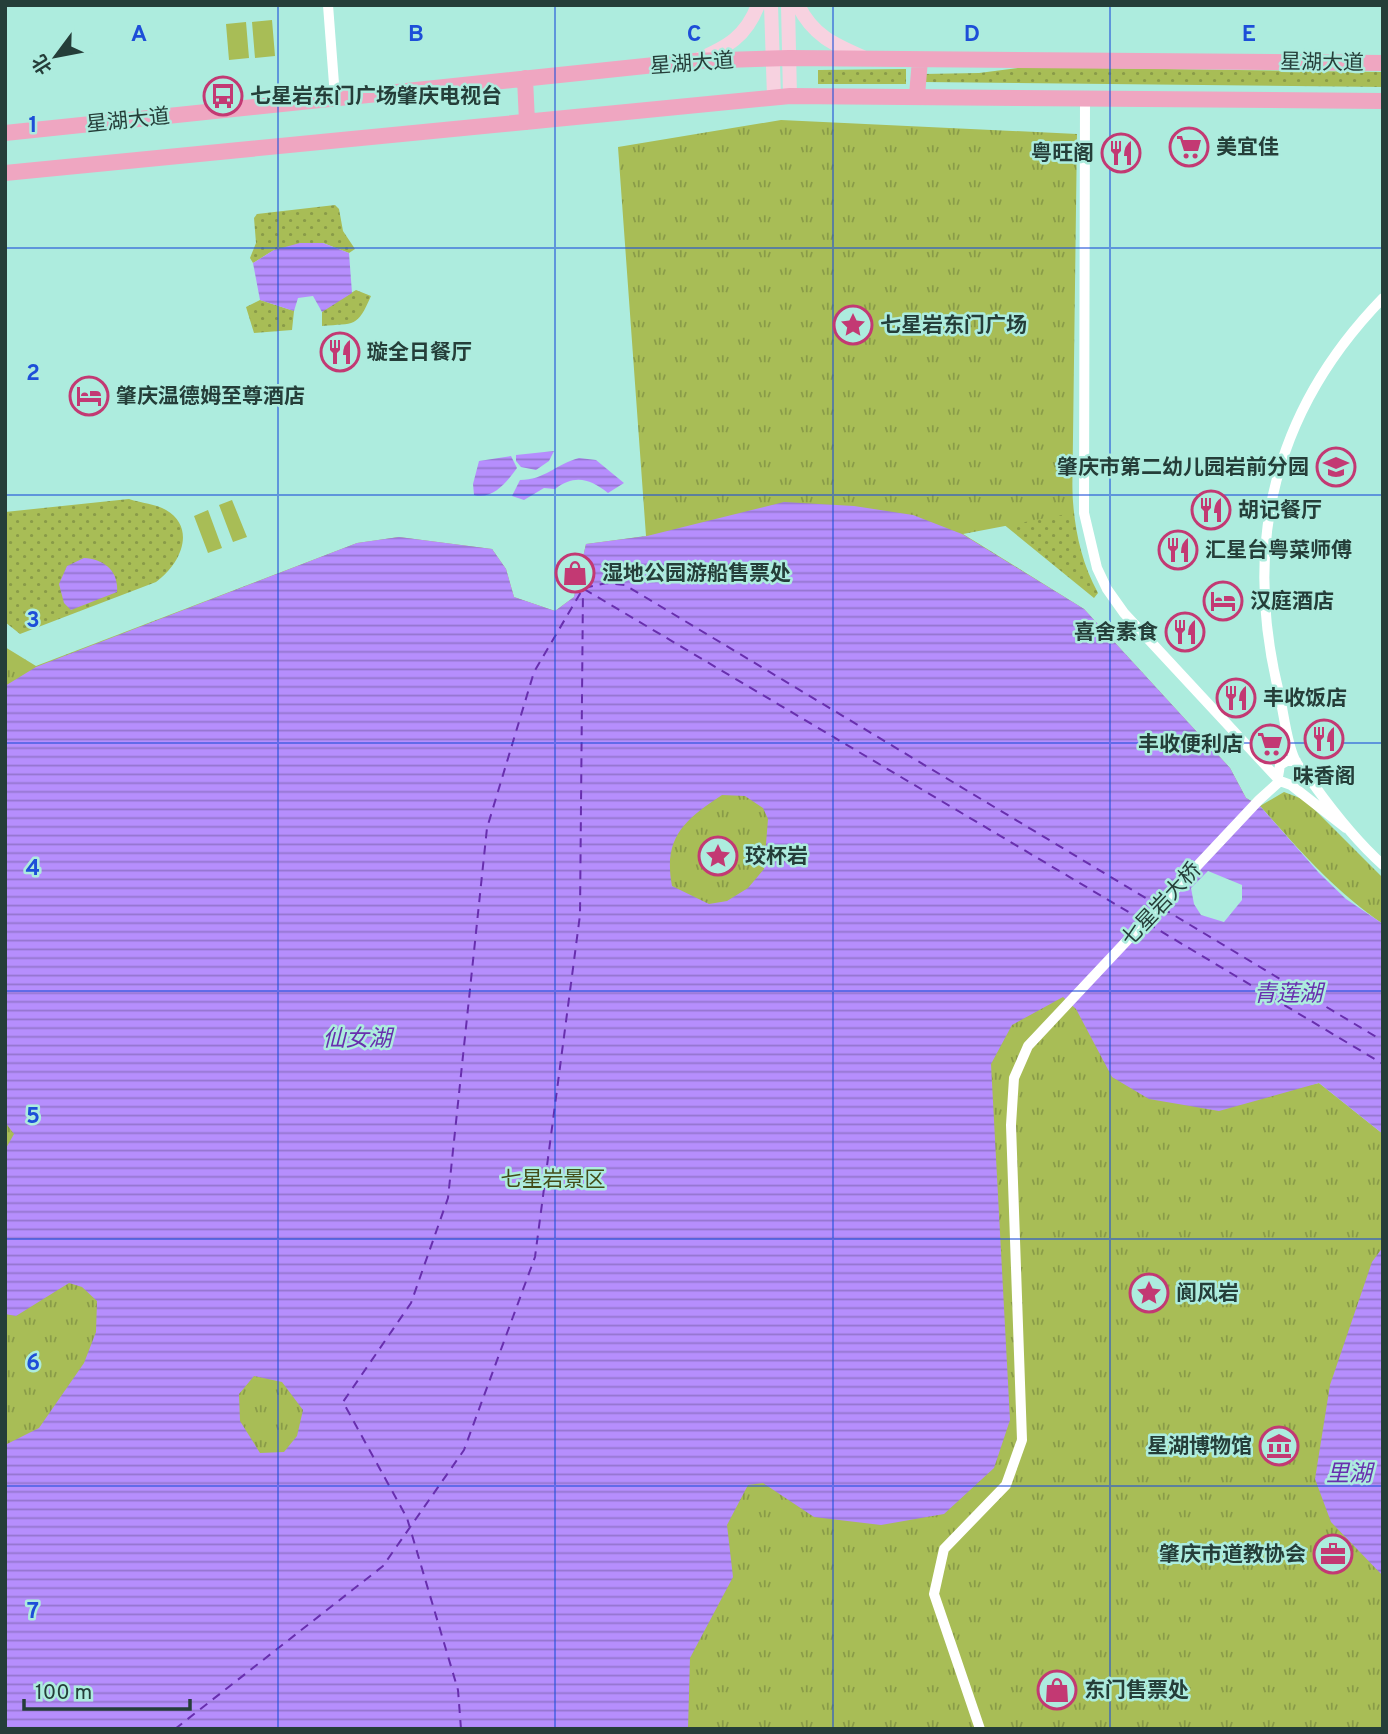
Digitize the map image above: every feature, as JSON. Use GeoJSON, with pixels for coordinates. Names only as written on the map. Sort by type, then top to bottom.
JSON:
{"type":"FeatureCollection","features":[{"type":"Feature","properties":{"kind":"main road"},"geometry":{"type":"LineString","coordinates":[[693,61],[732,44],[742,36],[758,5]]}},
{"type":"Feature","properties":{"kind":"main road"},"geometry":{"type":"LineString","coordinates":[[771,5],[772,58],[782,97]]}},
{"type":"Feature","properties":{"kind":"main road"},"geometry":{"type":"LineString","coordinates":[[782,97],[789,58],[789,5]]}},
{"type":"Feature","properties":{"kind":"main road"},"geometry":{"type":"LineString","coordinates":[[798,5],[805,20],[822,37],[867,58]]}},
{"type":"Feature","properties":{"kind":"main road","name":"星湖大道"},"geometry":{"type":"LineString","coordinates":[[5,133],[693,61],[867,58],[1383,63]]}},
{"type":"Feature","properties":{"kind":"main road"},"geometry":{"type":"LineString","coordinates":[[917,95],[920,60]]}},
{"type":"Feature","properties":{"kind":"main road"},"geometry":{"type":"LineString","coordinates":[[525,78],[527,122]]}},
{"type":"Feature","properties":{"kind":"main road","name":"星湖大道"},"geometry":{"type":"LineString","coordinates":[[5,173],[782,97],[917,95],[1383,101]]}},
{"type":"Feature","properties":{"kind":"street"},"geometry":{"type":"LineString","coordinates":[[328,5],[335,97]]}},
{"type":"Feature","properties":{"kind":"street"},"geometry":{"type":"LineString","coordinates":[[1085,98],[1084,513],[1091,550],[1107,589],[1125,613],[1279,779],[1292,785],[1346,828],[1383,865]]}},
{"type":"Feature","properties":{"kind":"street"},"geometry":{"type":"LineString","coordinates":[[1292,785],[1301,779],[1269,652],[1263,605],[1263,559],[1270,506],[1292,434],[1325,367],[1357,324],[1383,298]]}},
{"type":"Feature","properties":{"kind":"street"},"geometry":{"type":"LineString","coordinates":[[1279,779],[1280,765],[1287,761],[1298,764],[1346,828]]}},
{"type":"Feature","properties":{"kind":"street","name":"七星岩大桥"},"geometry":{"type":"LineString","coordinates":[[980,1729],[934,1594],[944,1549],[1006,1485],[1022,1440],[1022,1371],[1011,1125],[1014,1078],[1028,1046],[1279,779]]}},
{"type":"Feature","properties":{"kind":"green space"},"geometry":{"type":"Polygon","coordinates":[[[272,20],[275,56],[255,58],[252,22],[272,20]]]}},
{"type":"Feature","properties":{"kind":"green space"},"geometry":{"type":"Polygon","coordinates":[[[246,22],[249,58],[229,60],[226,24],[246,22]]]}},
{"type":"Feature","properties":{"kind":"green space"},"geometry":{"type":"Polygon","coordinates":[[[1025,67],[1383,72],[1383,87],[923,82],[923,74],[979,73],[1025,67]]]}},
{"type":"Feature","properties":{"kind":"green space"},"geometry":{"type":"Polygon","coordinates":[[[906,69],[906,84],[818,84],[818,70],[906,69]]]}},
{"type":"Feature","properties":{"kind":"green space","name":"仙女湖"},"geometry":{"type":"Polygon","coordinates":[[[781,120],[1077,134],[1072,513],[963,534],[1084,609],[1230,768],[1246,798],[1260,806],[1284,792],[1305,800],[1383,878],[1383,924],[1333,884],[1261,807],[1076,1009],[1290,1089],[1319,1083],[1383,1134],[1383,1729],[5,1729],[5,647],[36,666],[357,543],[399,537],[492,549],[506,569],[514,597],[555,611],[574,597],[586,544],[646,536],[618,147],[781,120]]]}},
{"type":"Feature","properties":{"kind":"green space"},"geometry":{"type":"Polygon","coordinates":[[[335,205],[339,209],[343,231],[355,249],[349,253],[323,243],[274,250],[253,263],[250,258],[256,243],[254,218],[257,214],[335,205]]]}},
{"type":"Feature","properties":{"kind":"green space"},"geometry":{"type":"Polygon","coordinates":[[[356,290],[371,296],[358,319],[348,324],[322,326],[322,312],[356,290]]]}},
{"type":"Feature","properties":{"kind":"green space"},"geometry":{"type":"Polygon","coordinates":[[[260,300],[294,311],[292,330],[254,333],[246,307],[260,300]]]}},
{"type":"Feature","properties":{"kind":"green space"},"geometry":{"type":"Polygon","coordinates":[[[1073,400],[1072,474],[1075,523],[1087,570],[1098,593],[1094,598],[997,519],[1073,400]]]}},
{"type":"Feature","properties":{"kind":"green space"},"geometry":{"type":"Polygon","coordinates":[[[129,499],[166,510],[176,518],[181,527],[182,547],[172,567],[164,575],[156,582],[20,634],[5,622],[5,512],[129,499]]]}},
{"type":"Feature","properties":{"kind":"green space"},"geometry":{"type":"Polygon","coordinates":[[[232,500],[247,537],[233,542],[219,505],[232,500]]]}},
{"type":"Feature","properties":{"kind":"green space"},"geometry":{"type":"Polygon","coordinates":[[[208,510],[222,548],[208,553],[194,516],[208,510]]]}},
{"type":"Feature","properties":{"kind":"water"},"geometry":{"type":"Polygon","coordinates":[[[300,243],[323,243],[349,253],[352,293],[322,312],[313,296],[298,298],[294,311],[260,300],[253,263],[274,250],[300,243]]]}},
{"type":"Feature","properties":{"kind":"water"},"geometry":{"type":"Polygon","coordinates":[[[554,451],[549,461],[536,470],[521,467],[516,461],[516,455],[554,451]]]}},
{"type":"Feature","properties":{"kind":"water"},"geometry":{"type":"Polygon","coordinates":[[[511,456],[517,468],[504,484],[487,495],[474,495],[473,484],[479,461],[511,456]]]}},
{"type":"Feature","properties":{"kind":"water"},"geometry":{"type":"Polygon","coordinates":[[[579,458],[596,460],[624,483],[608,493],[595,484],[576,480],[555,489],[544,488],[524,500],[512,496],[520,480],[544,475],[579,458]]]}},
{"type":"Feature","properties":{"kind":"water","name":"仙女湖"},"geometry":{"type":"Polygon","coordinates":[[[784,502],[854,506],[913,515],[962,534],[1084,609],[1230,768],[1246,798],[1260,806],[1319,873],[1346,899],[1383,924],[1383,1134],[1319,1083],[1219,1111],[1149,1099],[1112,1077],[1076,1009],[1063,997],[1012,1025],[991,1064],[1010,1420],[994,1468],[944,1514],[881,1525],[814,1517],[763,1483],[748,1485],[727,1525],[733,1577],[690,1658],[688,1729],[5,1729],[5,1445],[39,1428],[84,1363],[96,1332],[97,1301],[82,1287],[69,1283],[16,1316],[5,1314],[5,1150],[14,1134],[5,1122],[5,686],[36,667],[357,543],[399,537],[492,549],[506,569],[514,597],[555,611],[574,597],[586,544],[647,536],[784,502]],[[722,795],[687,822],[679,832],[671,855],[672,886],[709,904],[727,901],[748,888],[764,869],[768,819],[763,808],[745,796],[722,795]],[[1208,871],[1191,888],[1194,904],[1201,915],[1224,922],[1242,900],[1242,885],[1208,871]],[[254,1376],[239,1394],[240,1421],[260,1453],[284,1452],[297,1436],[303,1410],[282,1382],[254,1376]]]}},
{"type":"Feature","properties":{"kind":"water"},"geometry":{"type":"Polygon","coordinates":[[[84,558],[98,561],[113,572],[117,592],[71,610],[64,603],[59,584],[67,566],[84,558]]]}},
{"type":"Feature","properties":{"kind":"water","name":"里湖"},"geometry":{"type":"Polygon","coordinates":[[[1383,1247],[1383,1576],[1331,1522],[1315,1479],[1330,1385],[1372,1262],[1383,1247]]]}},
{"type":"Feature","properties":{"kind":"ferry route"},"geometry":{"type":"LineString","coordinates":[[584,588],[607,583],[625,585],[1154,903]]}},
{"type":"Feature","properties":{"kind":"ferry route"},"geometry":{"type":"LineString","coordinates":[[175,1729],[383,1566],[464,1450],[535,1257],[580,915],[583,589]]}},
{"type":"Feature","properties":{"kind":"ferry route"},"geometry":{"type":"LineString","coordinates":[[584,589],[1142,920]]}},
{"type":"Feature","properties":{"kind":"ferry route"},"geometry":{"type":"LineString","coordinates":[[461,1729],[458,1690],[407,1518],[343,1402],[411,1303],[448,1198],[487,828],[534,672],[581,592]]}},
{"type":"Feature","properties":{"kind":"ferry route"},"geometry":{"type":"LineString","coordinates":[[1162,908],[1383,1041]]}},
{"type":"Feature","properties":{"kind":"ferry route"},"geometry":{"type":"LineString","coordinates":[[1147,923],[1383,1064]]}},
{"type":"Feature","properties":{"kind":"place","name":"七星岩东门广场·肇庆电视台"},"geometry":{"type":"Point","coordinates":[223,96]}},
{"type":"Feature","properties":{"kind":"place","name":"美宜佳"},"geometry":{"type":"Point","coordinates":[1189,147]}},
{"type":"Feature","properties":{"kind":"place","name":"粤旺阁"},"geometry":{"type":"Point","coordinates":[1121,153]}},
{"type":"Feature","properties":{"kind":"place","name":"七星岩东门广场"},"geometry":{"type":"Point","coordinates":[853,325]}},
{"type":"Feature","properties":{"kind":"place","name":"璇全日餐厅"},"geometry":{"type":"Point","coordinates":[340,352]}},
{"type":"Feature","properties":{"kind":"place","name":"肇庆温德姆至尊酒店"},"geometry":{"type":"Point","coordinates":[89,396]}},
{"type":"Feature","properties":{"kind":"place","name":"肇庆市第二幼儿园岩前分园"},"geometry":{"type":"Point","coordinates":[1336,467]}},
{"type":"Feature","properties":{"kind":"place","name":"胡记餐厅"},"geometry":{"type":"Point","coordinates":[1211,510]}},
{"type":"Feature","properties":{"kind":"place","name":"汇星台粤菜师傅"},"geometry":{"type":"Point","coordinates":[1178,550]}},
{"type":"Feature","properties":{"kind":"place","name":"湿地公园游船售票处"},"geometry":{"type":"Point","coordinates":[575,573]}},
{"type":"Feature","properties":{"kind":"place","name":"汉庭酒店"},"geometry":{"type":"Point","coordinates":[1223,601]}},
{"type":"Feature","properties":{"kind":"place","name":"喜舍素食"},"geometry":{"type":"Point","coordinates":[1185,632]}},
{"type":"Feature","properties":{"kind":"place","name":"丰收饭店"},"geometry":{"type":"Point","coordinates":[1236,698]}},
{"type":"Feature","properties":{"kind":"place","name":"味香阁"},"geometry":{"type":"Point","coordinates":[1324,739]}},
{"type":"Feature","properties":{"kind":"place","name":"丰收便利店"},"geometry":{"type":"Point","coordinates":[1270,744]}},
{"type":"Feature","properties":{"kind":"place","name":"珓杯岩"},"geometry":{"type":"Point","coordinates":[718,856]}},
{"type":"Feature","properties":{"kind":"place","name":"阆风岩"},"geometry":{"type":"Point","coordinates":[1149,1293]}},
{"type":"Feature","properties":{"kind":"place","name":"星湖博物馆"},"geometry":{"type":"Point","coordinates":[1279,1446]}},
{"type":"Feature","properties":{"kind":"place","name":"肇庆市道教协会"},"geometry":{"type":"Point","coordinates":[1333,1554]}},
{"type":"Feature","properties":{"kind":"place","name":"东门售票处"},"geometry":{"type":"Point","coordinates":[1057,1690]}},
{"type":"Feature","properties":{"kind":"water label","name":"青莲湖"},"geometry":{"type":"Point","coordinates":[1288,993]}},
{"type":"Feature","properties":{"kind":"park label","name":"七星岩景区"},"geometry":{"type":"Point","coordinates":[553,1179]}}]}
